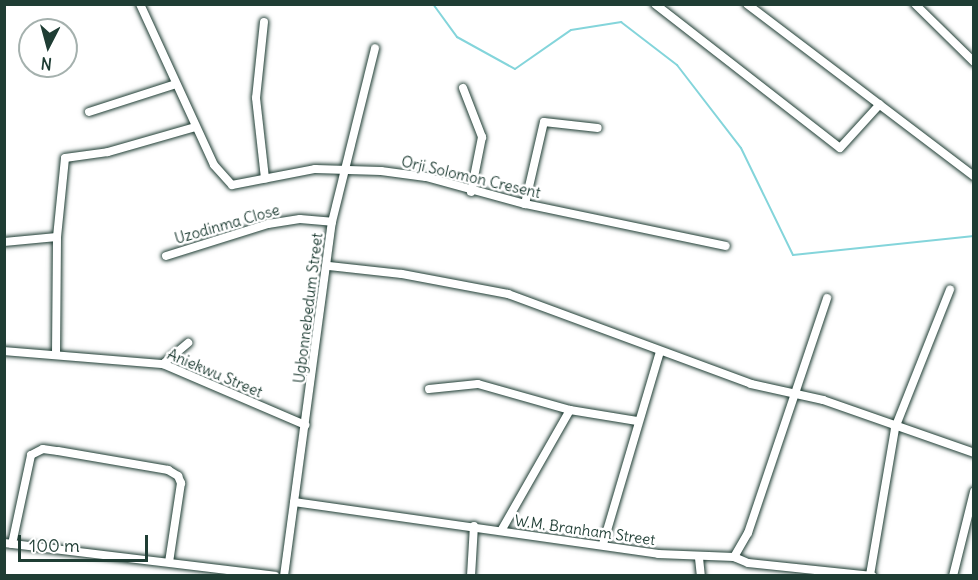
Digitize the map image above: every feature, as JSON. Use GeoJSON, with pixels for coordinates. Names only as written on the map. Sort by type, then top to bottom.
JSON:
{"type":"FeatureCollection","features":[{"type":"Feature","properties":{"kind":"street","name":"Orji Solomon Cresent"},"geometry":{"type":"LineString","coordinates":[[140,4],[195,127],[226,182],[238,185],[315,169],[347,172],[381,171],[426,177],[471,192],[726,246]]}},
{"type":"Feature","properties":{"kind":"street"},"geometry":{"type":"LineString","coordinates":[[655,4],[840,148],[880,104]]}},
{"type":"Feature","properties":{"kind":"street"},"geometry":{"type":"LineString","coordinates":[[747,4],[974,176]]}},
{"type":"Feature","properties":{"kind":"street"},"geometry":{"type":"LineString","coordinates":[[915,4],[974,62]]}},
{"type":"Feature","properties":{"kind":"street"},"geometry":{"type":"LineString","coordinates":[[264,22],[256,99],[265,178]]}},
{"type":"Feature","properties":{"kind":"street","name":"Ugbonnebedum Street"},"geometry":{"type":"LineString","coordinates":[[284,576],[329,267],[333,222],[347,172],[375,48]]}},
{"type":"Feature","properties":{"kind":"street"},"geometry":{"type":"LineString","coordinates":[[89,112],[176,84]]}},
{"type":"Feature","properties":{"kind":"street"},"geometry":{"type":"LineString","coordinates":[[463,88],[482,137],[471,192]]}},
{"type":"Feature","properties":{"kind":"street"},"geometry":{"type":"LineString","coordinates":[[525,204],[544,122],[598,128]]}},
{"type":"Feature","properties":{"kind":"street"},"geometry":{"type":"LineString","coordinates":[[56,354],[57,237],[62,166],[67,156],[108,152],[195,127]]}},
{"type":"Feature","properties":{"kind":"street","name":"Uzodinma Close"},"geometry":{"type":"LineString","coordinates":[[166,256],[268,224],[300,219],[333,222]]}},
{"type":"Feature","properties":{"kind":"street"},"geometry":{"type":"LineString","coordinates":[[4,242],[57,237]]}},
{"type":"Feature","properties":{"kind":"street"},"geometry":{"type":"LineString","coordinates":[[329,267],[402,274],[508,294],[751,384],[823,400],[895,428],[974,453]]}},
{"type":"Feature","properties":{"kind":"street"},"geometry":{"type":"LineString","coordinates":[[871,575],[895,428],[950,290]]}},
{"type":"Feature","properties":{"kind":"street"},"geometry":{"type":"LineString","coordinates":[[734,557],[748,533],[827,298]]}},
{"type":"Feature","properties":{"kind":"street"},"geometry":{"type":"LineString","coordinates":[[163,364],[188,343]]}},
{"type":"Feature","properties":{"kind":"street","name":"Aniekwu Street"},"geometry":{"type":"LineString","coordinates":[[4,351],[163,364],[305,424]]}},
{"type":"Feature","properties":{"kind":"street"},"geometry":{"type":"LineString","coordinates":[[603,544],[637,421],[660,352]]}},
{"type":"Feature","properties":{"kind":"street"},"geometry":{"type":"LineString","coordinates":[[429,389],[478,384],[570,410],[637,421]]}},
{"type":"Feature","properties":{"kind":"street"},"geometry":{"type":"LineString","coordinates":[[501,531],[570,410]]}},
{"type":"Feature","properties":{"kind":"street"},"geometry":{"type":"LineString","coordinates":[[169,562],[181,483],[178,476],[168,470],[58,451],[43,449],[31,455],[8,543],[275,576]]}},
{"type":"Feature","properties":{"kind":"street"},"geometry":{"type":"LineString","coordinates":[[953,576],[974,492]]}},
{"type":"Feature","properties":{"kind":"street","name":"W.M. Branham Street"},"geometry":{"type":"LineString","coordinates":[[294,502],[699,558],[734,557],[748,563],[871,575]]}},
{"type":"Feature","properties":{"kind":"street"},"geometry":{"type":"LineString","coordinates":[[471,576],[474,526]]}},
{"type":"Feature","properties":{"kind":"street"},"geometry":{"type":"LineString","coordinates":[[699,558],[701,576]]}},
{"type":"Feature","properties":{"kind":"waterway"},"geometry":{"type":"LineString","coordinates":[[433,4],[457,37],[515,69],[571,30],[621,22],[677,65],[741,148],[793,255],[974,236]]}}]}
